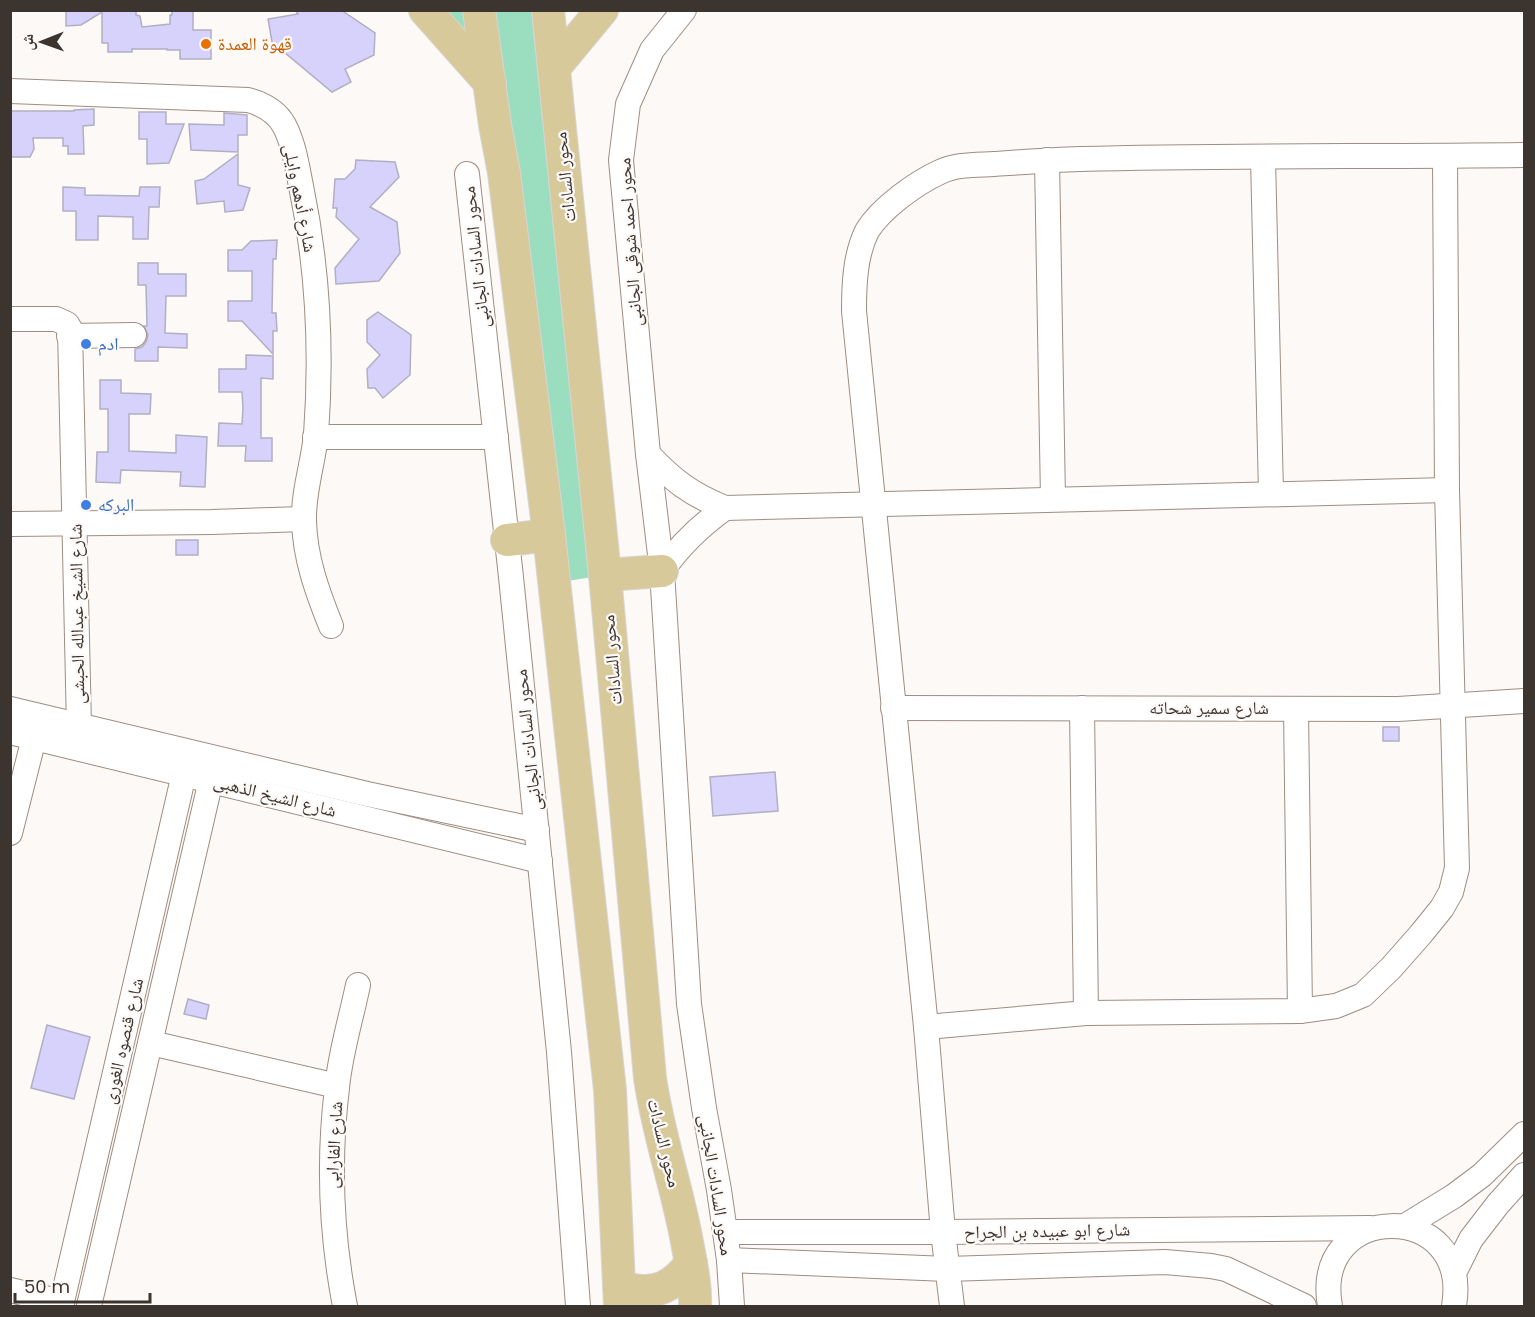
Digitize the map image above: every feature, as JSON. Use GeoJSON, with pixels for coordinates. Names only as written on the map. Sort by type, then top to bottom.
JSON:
{"type":"FeatureCollection","features":[{"type":"Feature","properties":{"kind":"main road"},"geometry":{"type":"LineString","coordinates":[[425,10],[490,83]]}},
{"type":"Feature","properties":{"kind":"main road"},"geometry":{"type":"LineString","coordinates":[[480,10],[504,172],[549,535],[610,1090],[620,1296],[660,1289],[683,1275],[691,1263]]}},
{"type":"Feature","properties":{"kind":"main road","name":"محور السادات"},"geometry":{"type":"LineString","coordinates":[[548,10],[605,575],[650,1078],[657,1120],[681,1210],[691,1263],[695,1306]]}},
{"type":"Feature","properties":{"kind":"main road"},"geometry":{"type":"LineString","coordinates":[[554,68],[602,10]]}},
{"type":"Feature","properties":{"kind":"main road"},"geometry":{"type":"LineString","coordinates":[[507,540],[549,535]]}},
{"type":"Feature","properties":{"kind":"main road"},"geometry":{"type":"LineString","coordinates":[[605,575],[662,571]]}},
{"type":"Feature","properties":{"kind":"street","name":"محور احمد شوقى الجانبى"},"geometry":{"type":"LineString","coordinates":[[641,383],[621,160],[622,148],[628,104],[652,50],[684,10]]}},
{"type":"Feature","properties":{"kind":"street","name":"شارع أدهم وايلى"},"geometry":{"type":"LineString","coordinates":[[10,91],[248,100],[262,104],[284,125],[294,149],[308,219],[316,290],[318,378],[315,437],[304,519],[307,554],[317,592],[331,626]]}},
{"type":"Feature","properties":{"kind":"street"},"geometry":{"type":"LineString","coordinates":[[952,1306],[854,311],[856,268],[868,231],[895,201],[916,185],[942,171],[961,166],[1047,160],[1179,156],[1263,158],[1524,155]]}},
{"type":"Feature","properties":{"kind":"street"},"geometry":{"type":"LineString","coordinates":[[926,1027],[1086,1013],[1300,1011],[1336,1006],[1363,995],[1391,968],[1442,908],[1450,892],[1457,868],[1447,490],[1446,156]]}},
{"type":"Feature","properties":{"kind":"street"},"geometry":{"type":"LineString","coordinates":[[1263,158],[1271,493]]}},
{"type":"Feature","properties":{"kind":"street"},"geometry":{"type":"LineString","coordinates":[[1047,160],[1053,499]]}},
{"type":"Feature","properties":{"kind":"street","name":"محور السادات الجانبى"},"geometry":{"type":"LineString","coordinates":[[467,174],[537,830],[562,1085],[578,1306]]}},
{"type":"Feature","properties":{"kind":"street"},"geometry":{"type":"LineString","coordinates":[[10,319],[62,320],[67,324],[69,336],[134,335]]}},
{"type":"Feature","properties":{"kind":"street","name":"شارع الشيخ عبدالله الحبشى"},"geometry":{"type":"LineString","coordinates":[[69,336],[78,737]]}},
{"type":"Feature","properties":{"kind":"street","name":"محور السادات الجانبى"},"geometry":{"type":"LineString","coordinates":[[641,383],[662,571],[689,1004],[729,1260],[732,1306]]}},
{"type":"Feature","properties":{"kind":"street"},"geometry":{"type":"LineString","coordinates":[[315,437],[496,437]]}},
{"type":"Feature","properties":{"kind":"street"},"geometry":{"type":"LineString","coordinates":[[648,453],[682,487],[725,508],[1447,490]]}},
{"type":"Feature","properties":{"kind":"street"},"geometry":{"type":"LineString","coordinates":[[662,571],[672,556],[696,530],[725,508]]}},
{"type":"Feature","properties":{"kind":"street"},"geometry":{"type":"LineString","coordinates":[[10,524],[304,519]]}},
{"type":"Feature","properties":{"kind":"street","name":"شارع سمير شحاته"},"geometry":{"type":"LineString","coordinates":[[893,708],[1398,709],[1524,701]]}},
{"type":"Feature","properties":{"kind":"street"},"geometry":{"type":"LineString","coordinates":[[1082,708],[1086,1013]]}},
{"type":"Feature","properties":{"kind":"street","name":"شارع الشيخ الذهبى"},"geometry":{"type":"LineString","coordinates":[[10,709],[78,737],[184,774],[540,861]]}},
{"type":"Feature","properties":{"kind":"street"},"geometry":{"type":"LineString","coordinates":[[1296,709],[1300,1011]]}},
{"type":"Feature","properties":{"kind":"street","name":"شارع الشيخ الذهبى"},"geometry":{"type":"LineString","coordinates":[[10,732],[34,738],[78,737],[537,830]]}},
{"type":"Feature","properties":{"kind":"street"},"geometry":{"type":"LineString","coordinates":[[10,833],[34,738]]}},
{"type":"Feature","properties":{"kind":"street","name":"شارع قنصوه الغورى"},"geometry":{"type":"LineString","coordinates":[[62,1304],[184,774]]}},
{"type":"Feature","properties":{"kind":"street","name":"شارع قنصوه الغورى"},"geometry":{"type":"LineString","coordinates":[[89,1306],[212,780]]}},
{"type":"Feature","properties":{"kind":"street","name":"شارع الفارابى"},"geometry":{"type":"LineString","coordinates":[[345,1306],[334,1240],[331,1192],[337,1086],[358,985]]}},
{"type":"Feature","properties":{"kind":"street"},"geometry":{"type":"LineString","coordinates":[[151,1043],[337,1086]]}},
{"type":"Feature","properties":{"kind":"street"},"geometry":{"type":"LineString","coordinates":[[1405,1226],[1454,1196],[1482,1175],[1524,1134]]}},
{"type":"Feature","properties":{"kind":"street"},"geometry":{"type":"LineString","coordinates":[[1454,1272],[1471,1239],[1524,1175]]}},
{"type":"Feature","properties":{"kind":"street"},"geometry":{"type":"LineString","coordinates":[[1405,1226],[1422,1232],[1436,1242],[1447,1256],[1454,1272],[1457,1289],[1454,1306]]}},
{"type":"Feature","properties":{"kind":"street","name":"شارع ابو عبيده بن الجراح"},"geometry":{"type":"LineString","coordinates":[[725,1232],[943,1232],[1405,1226]]}},
{"type":"Feature","properties":{"kind":"street"},"geometry":{"type":"LineString","coordinates":[[1330,1306],[1328,1291],[1330,1274],[1339,1253],[1353,1238],[1370,1228]]}},
{"type":"Feature","properties":{"kind":"street","name":"شارع ابو عبيده بن الجراح"},"geometry":{"type":"LineString","coordinates":[[729,1260],[947,1269],[1134,1261],[1211,1266],[1240,1275],[1304,1306]]}},
{"type":"Feature","properties":{"kind":"street"},"geometry":{"type":"LineString","coordinates":[[10,1290],[62,1304]]}},
{"type":"Feature","properties":{"kind":"green space"},"geometry":{"type":"Polygon","coordinates":[[[425,11],[547,11],[605,575],[555,583],[490,83],[425,11]]]}},
{"type":"Feature","properties":{"kind":"building"},"geometry":{"type":"Polygon","coordinates":[[[66,10],[136,10],[142,27],[170,24],[172,10],[193,10],[193,30],[211,30],[211,59],[180,59],[180,50],[167,49],[108,52],[108,43],[102,43],[102,12],[81,25],[66,26],[66,10]]]}},
{"type":"Feature","properties":{"kind":"building"},"geometry":{"type":"Polygon","coordinates":[[[295,10],[341,10],[375,33],[374,55],[345,69],[351,82],[332,92],[272,42],[268,19],[298,14],[295,10]]]}},
{"type":"Feature","properties":{"kind":"building"},"geometry":{"type":"Polygon","coordinates":[[[94,109],[94,125],[83,126],[84,154],[68,154],[68,146],[63,146],[63,138],[33,138],[34,149],[30,157],[10,157],[10,111],[94,109]]]}},
{"type":"Feature","properties":{"kind":"building"},"geometry":{"type":"Polygon","coordinates":[[[139,112],[166,112],[166,124],[184,124],[169,163],[147,164],[147,139],[139,139],[139,112]]]}},
{"type":"Feature","properties":{"kind":"building"},"geometry":{"type":"Polygon","coordinates":[[[224,113],[247,115],[247,135],[238,135],[238,152],[191,150],[189,124],[224,125],[224,113]]]}},
{"type":"Feature","properties":{"kind":"building"},"geometry":{"type":"Polygon","coordinates":[[[238,154],[238,185],[250,188],[243,210],[225,212],[224,201],[197,204],[195,181],[204,179],[238,154]]]}},
{"type":"Feature","properties":{"kind":"building"},"geometry":{"type":"Polygon","coordinates":[[[356,160],[395,162],[399,177],[370,207],[397,222],[400,253],[379,281],[336,284],[335,268],[359,239],[336,217],[337,208],[333,208],[335,179],[345,179],[355,169],[356,160]]]}},
{"type":"Feature","properties":{"kind":"building"},"geometry":{"type":"Polygon","coordinates":[[[63,187],[85,188],[85,195],[139,196],[140,187],[160,187],[159,207],[149,207],[148,239],[133,239],[133,217],[98,216],[98,240],[76,240],[76,211],[63,211],[63,187]]]}},
{"type":"Feature","properties":{"kind":"building"},"geometry":{"type":"Polygon","coordinates":[[[277,240],[276,259],[273,259],[272,313],[276,313],[277,331],[273,331],[273,354],[242,321],[228,321],[228,301],[252,301],[252,271],[228,271],[228,250],[242,250],[251,241],[277,240]]]}},
{"type":"Feature","properties":{"kind":"building"},"geometry":{"type":"Polygon","coordinates":[[[138,263],[158,263],[158,274],[186,274],[186,296],[166,296],[165,333],[187,334],[187,348],[158,347],[158,361],[135,361],[135,349],[142,347],[148,335],[144,326],[147,326],[146,285],[138,285],[138,263]]]}},
{"type":"Feature","properties":{"kind":"building"},"geometry":{"type":"Polygon","coordinates":[[[378,312],[411,335],[410,375],[383,398],[375,388],[368,388],[367,369],[380,355],[367,342],[367,320],[378,312]]]}},
{"type":"Feature","properties":{"kind":"building"},"geometry":{"type":"Polygon","coordinates":[[[246,355],[273,356],[273,379],[261,378],[261,438],[272,438],[272,461],[245,461],[246,446],[218,446],[219,423],[242,424],[243,408],[242,392],[219,392],[219,369],[246,369],[246,355]]]}},
{"type":"Feature","properties":{"kind":"building"},"geometry":{"type":"Polygon","coordinates":[[[100,380],[121,380],[121,393],[151,394],[150,414],[129,414],[129,451],[176,453],[176,435],[207,437],[205,487],[180,486],[181,472],[121,470],[120,483],[96,482],[97,452],[108,452],[108,409],[100,409],[100,380]]]}},
{"type":"Feature","properties":{"kind":"building"},"geometry":{"type":"Polygon","coordinates":[[[176,540],[198,540],[198,555],[176,555],[176,540]]]}},
{"type":"Feature","properties":{"kind":"building"},"geometry":{"type":"Polygon","coordinates":[[[1383,727],[1399,727],[1399,741],[1383,741],[1383,727]]]}},
{"type":"Feature","properties":{"kind":"building"},"geometry":{"type":"Polygon","coordinates":[[[775,772],[778,811],[713,816],[710,777],[775,772]]]}},
{"type":"Feature","properties":{"kind":"building"},"geometry":{"type":"Polygon","coordinates":[[[188,999],[209,1005],[206,1019],[184,1014],[188,999]]]}},
{"type":"Feature","properties":{"kind":"building"},"geometry":{"type":"Polygon","coordinates":[[[47,1025],[90,1037],[74,1099],[31,1088],[47,1025]]]}},
{"type":"Feature","properties":{"kind":"place","name":"قهوة العمدة"},"geometry":{"type":"Point","coordinates":[206,44]}},
{"type":"Feature","properties":{"kind":"place","name":"ادم"},"geometry":{"type":"Point","coordinates":[86,344]}},
{"type":"Feature","properties":{"kind":"place","name":"البركه"},"geometry":{"type":"Point","coordinates":[86,505]}}]}
